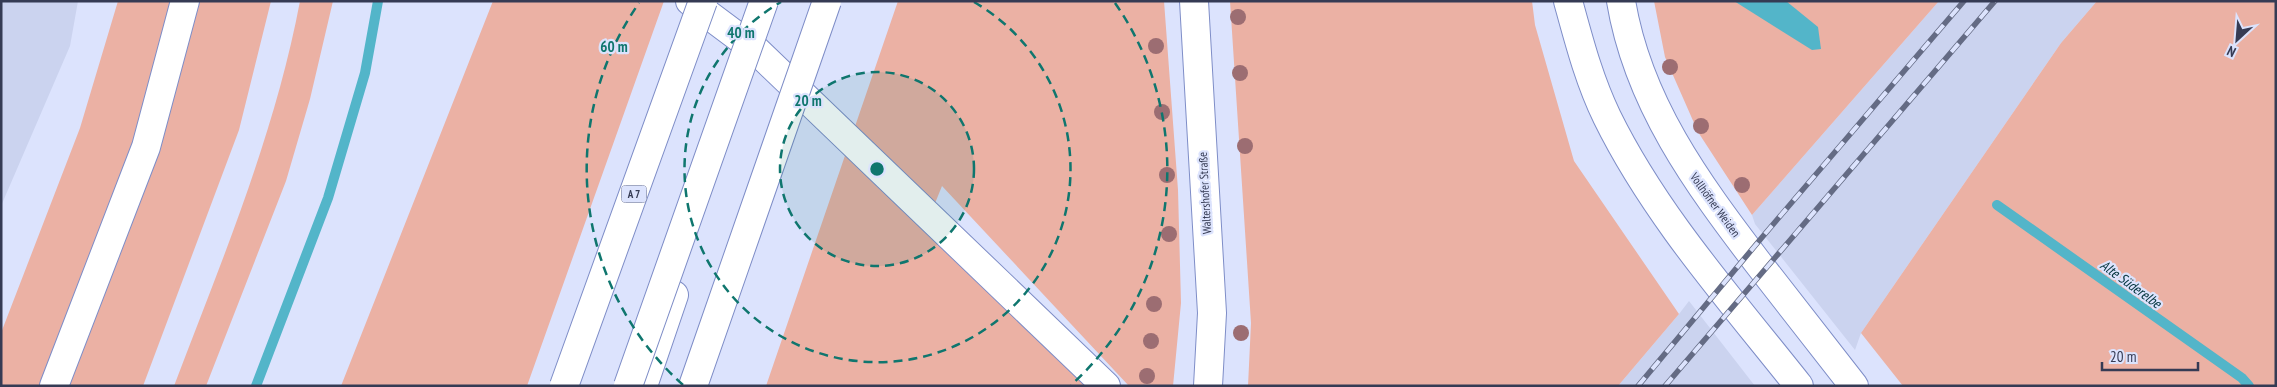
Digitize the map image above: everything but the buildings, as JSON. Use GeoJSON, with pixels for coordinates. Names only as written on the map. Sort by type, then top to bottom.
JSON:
{"type":"FeatureCollection","features":[{"type":"Feature","properties":{"kind":"main road"},"geometry":{"type":"LineString","coordinates":[[54,386],[146,147],[185,1]]}},
{"type":"Feature","properties":{"kind":"main road"},"geometry":{"type":"LineString","coordinates":[[690,1],[757,50],[1106,386]]}},
{"type":"Feature","properties":{"kind":"main road","name":"A 7"},"geometry":{"type":"LineString","coordinates":[[564,386],[703,1]]}},
{"type":"Feature","properties":{"kind":"main road"},"geometry":{"type":"LineString","coordinates":[[628,386],[764,1]]}},
{"type":"Feature","properties":{"kind":"main road"},"geometry":{"type":"LineString","coordinates":[[644,386],[757,50],[777,1]]}},
{"type":"Feature","properties":{"kind":"main road"},"geometry":{"type":"LineString","coordinates":[[693,386],[827,1]]}},
{"type":"Feature","properties":{"kind":"main road","name":"Waltershofer Straße"},"geometry":{"type":"LineString","coordinates":[[1194,1],[1212,313],[1208,386]]}},
{"type":"Feature","properties":{"kind":"main road"},"geometry":{"type":"LineString","coordinates":[[1568,1],[1582,54],[1596,91],[1628,156],[1664,212],[1799,386]]}},
{"type":"Feature","properties":{"kind":"main road","name":"Vollhöfner Weiden"},"geometry":{"type":"LineString","coordinates":[[1621,1],[1636,64],[1654,108],[1676,150],[1713,204],[1854,386]]}},
{"type":"Feature","properties":{"kind":"shaded area"},"geometry":{"type":"Polygon","coordinates":[[[1,1],[78,1],[70,46],[1,206],[1,1]]]}},
{"type":"Feature","properties":{"kind":"shaded area"},"geometry":{"type":"Polygon","coordinates":[[[118,1],[185,1],[54,386],[1,386],[1,333],[80,128],[118,1]]]}},
{"type":"Feature","properties":{"kind":"shaded area"},"geometry":{"type":"Polygon","coordinates":[[[195,1],[271,1],[239,130],[143,386],[62,386],[195,1]]]}},
{"type":"Feature","properties":{"kind":"shaded area"},"geometry":{"type":"Polygon","coordinates":[[[300,1],[333,1],[310,99],[286,181],[206,386],[174,386],[246,196],[262,148],[277,100],[300,1]]]}},
{"type":"Feature","properties":{"kind":"shaded area"},"geometry":{"type":"Polygon","coordinates":[[[493,1],[664,1],[527,386],[341,386],[493,1]]]}},
{"type":"Feature","properties":{"kind":"shaded area"},"geometry":{"type":"Polygon","coordinates":[[[898,1],[1164,1],[1178,190],[1181,303],[1173,386],[1128,385],[942,186],[925,228],[1092,386],[766,386],[898,1]]]}},
{"type":"Feature","properties":{"kind":"shaded area"},"geometry":{"type":"Polygon","coordinates":[[[1230,1],[1532,1],[1535,25],[1574,161],[1679,314],[1618,386],[1248,386],[1251,323],[1230,1]]]}},
{"type":"Feature","properties":{"kind":"shaded area"},"geometry":{"type":"Polygon","coordinates":[[[1654,1],[1939,1],[1752,215],[1698,132],[1665,57],[1654,1]]]}},
{"type":"Feature","properties":{"kind":"shaded area"},"geometry":{"type":"Polygon","coordinates":[[[1939,1],[2097,1],[2061,43],[1861,333],[1855,350],[1755,224],[1752,215],[1939,1]]]}},
{"type":"Feature","properties":{"kind":"shaded area"},"geometry":{"type":"Polygon","coordinates":[[[2097,1],[2276,1],[2276,386],[1903,386],[1861,333],[2061,43],[2097,1]]]}},
{"type":"Feature","properties":{"kind":"shaded area"},"geometry":{"type":"Polygon","coordinates":[[[1689,301],[1755,386],[1618,386],[1679,314],[1689,301]]]}},
{"type":"Feature","properties":{"kind":"water"},"geometry":{"type":"Polygon","coordinates":[[[1734,1],[1786,1],[1818,27],[1821,49],[1812,50],[1734,1]]]}},
{"type":"Feature","properties":{"kind":"waterway"},"geometry":{"type":"LineString","coordinates":[[256,386],[328,198],[365,73],[378,1]]}},
{"type":"Feature","properties":{"kind":"waterway","name":"Alte Süderelbe"},"geometry":{"type":"LineString","coordinates":[[1997,205],[2242,378],[2249,386]]}},
{"type":"Feature","properties":{"kind":"railway"},"geometry":{"type":"LineString","coordinates":[[1638,386],[1964,1]]}},
{"type":"Feature","properties":{"kind":"railway"},"geometry":{"type":"LineString","coordinates":[[1665,386],[1995,1]]}}]}
